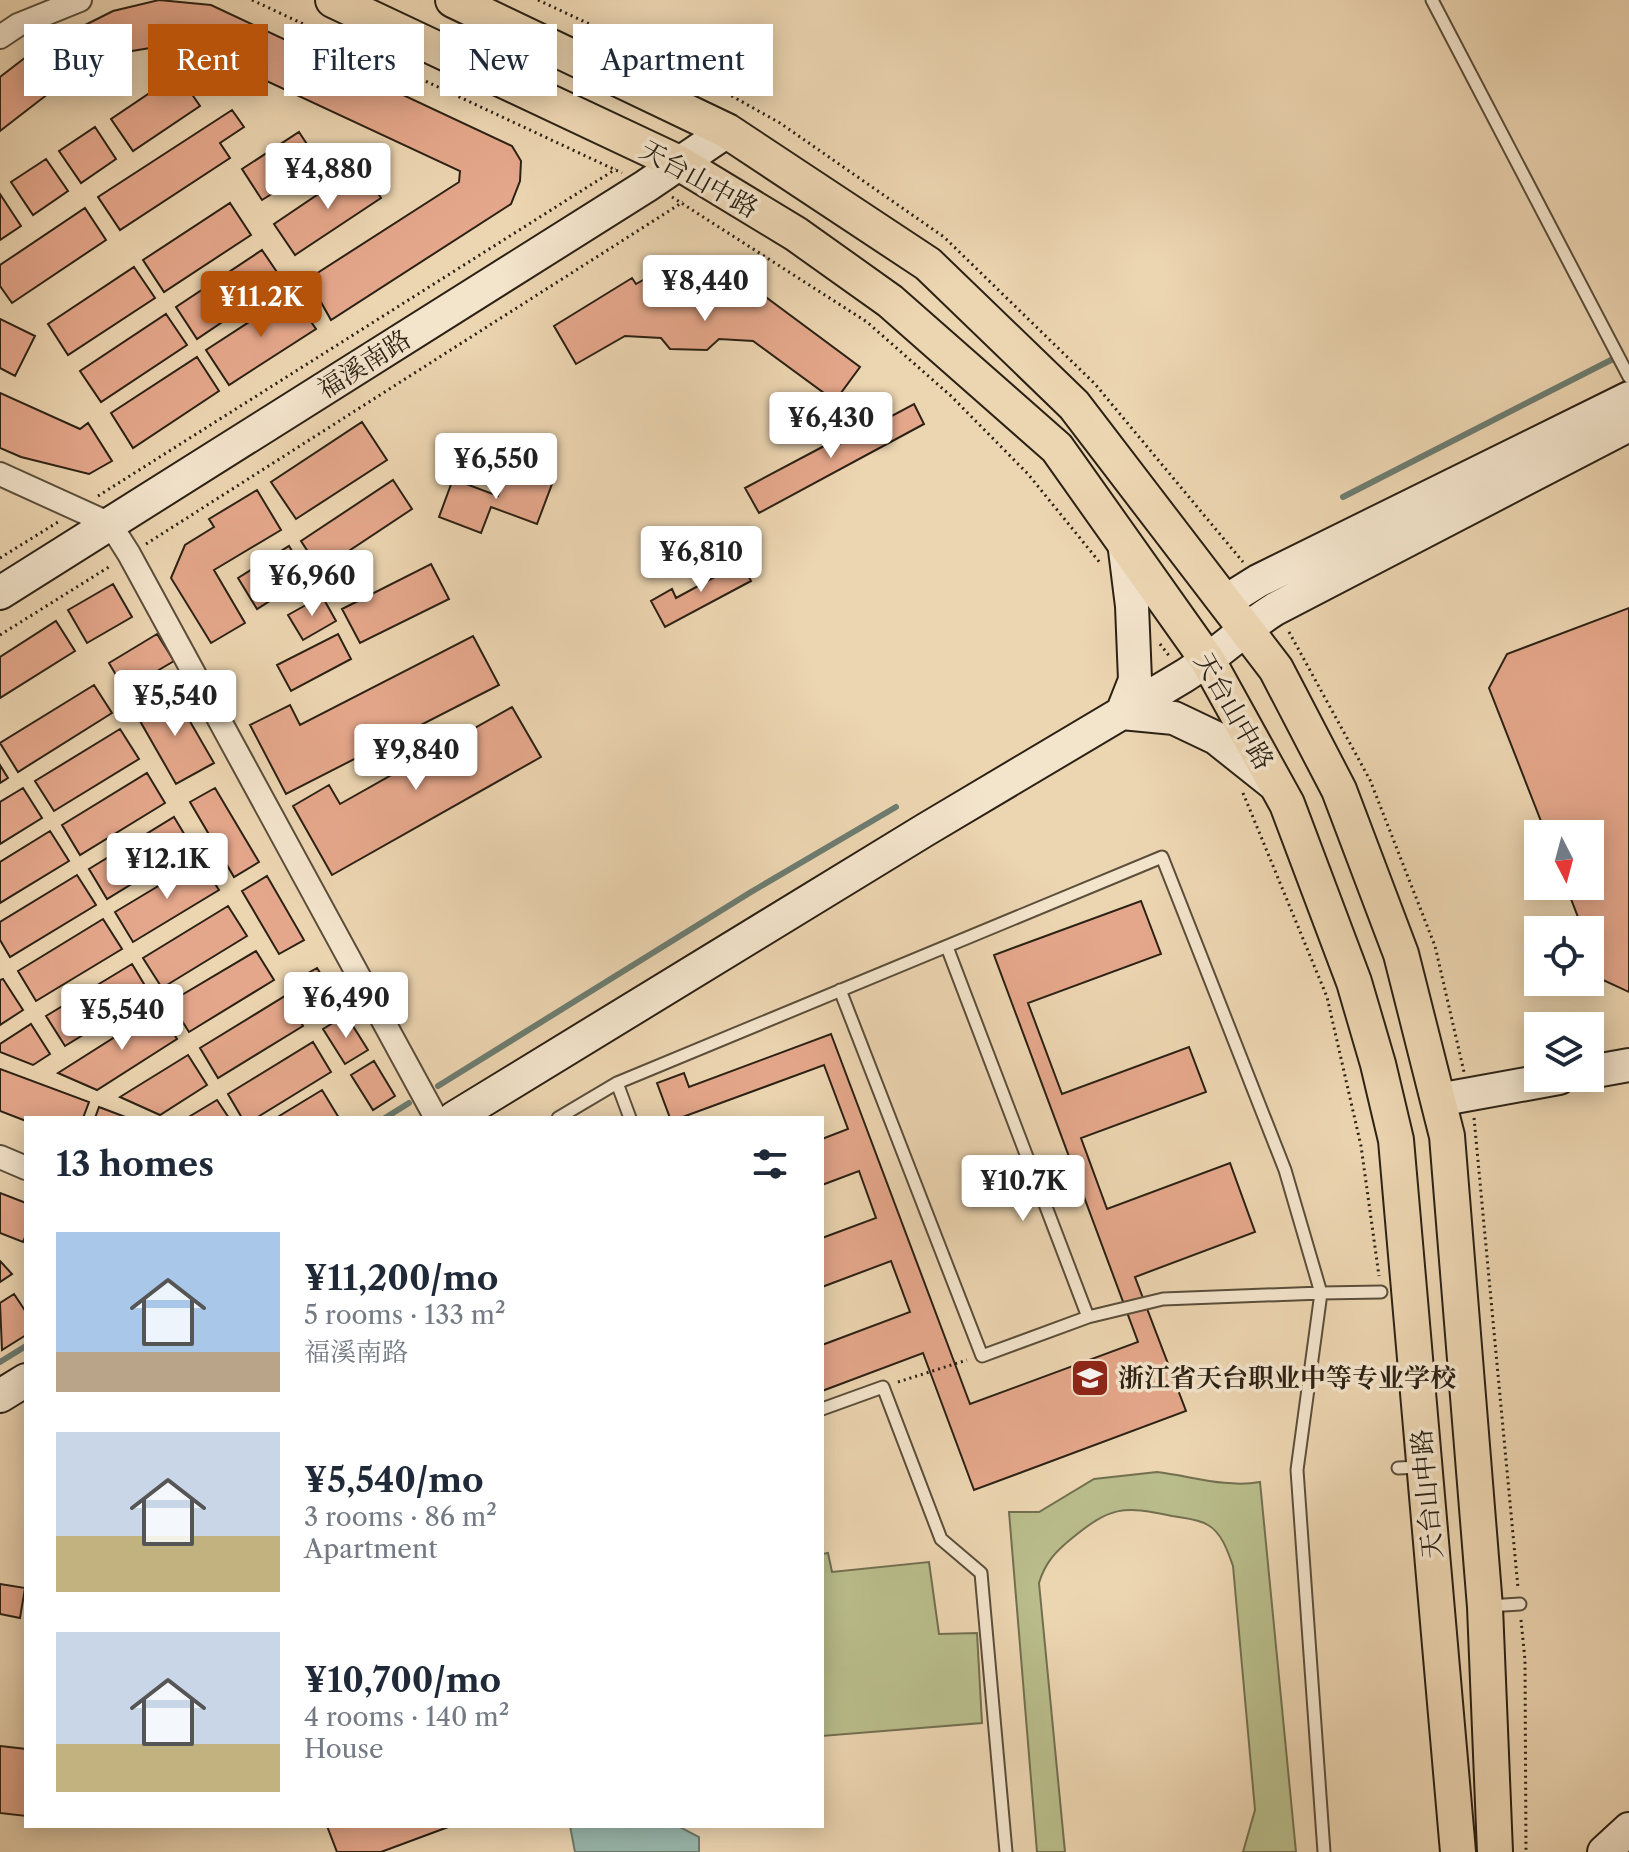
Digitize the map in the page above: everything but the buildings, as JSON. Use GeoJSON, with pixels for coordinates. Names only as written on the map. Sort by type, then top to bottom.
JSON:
{"type":"FeatureCollection","features":[{"type":"Feature","properties":{"kind":"main road","name":"天台山中路"},"geometry":{"type":"LineString","coordinates":[[333,0],[679,163],[796,234],[890,301],[1057,448],[1208,661],[1287,804],[1354,982],[1396,1140],[1408,1257],[1411,1468],[1458,1852]]}},
{"type":"Feature","properties":{"kind":"main road","name":"天台山中路"},"geometry":{"type":"LineString","coordinates":[[453,0],[727,131],[928,264],[1074,405],[1276,669],[1339,790],[1454,1098],[1447,1136],[1485,1607],[1495,1852]]}},
{"type":"Feature","properties":{"kind":"main road","name":"福溪南路"},"geometry":{"type":"LineString","coordinates":[[0,593],[727,131]]}},
{"type":"Feature","properties":{"kind":"main road"},"geometry":{"type":"LineString","coordinates":[[457,1116],[1208,661],[1258,581],[1629,398]]}},
{"type":"Feature","properties":{"kind":"main road"},"geometry":{"type":"LineString","coordinates":[[1236,614],[1275,609],[1629,425]]}},
{"type":"Feature","properties":{"kind":"main road"},"geometry":{"type":"LineString","coordinates":[[1122,713],[1135,680],[1132,606],[1124,542]]}},
{"type":"Feature","properties":{"kind":"main road"},"geometry":{"type":"LineString","coordinates":[[1122,713],[1174,718],[1216,738],[1278,787]]}},
{"type":"Feature","properties":{"kind":"main road"},"geometry":{"type":"LineString","coordinates":[[1604,1069],[1629,1065]]}},
{"type":"Feature","properties":{"kind":"main road"},"geometry":{"type":"LineString","coordinates":[[1454,1098],[1524,1085]]}},
{"type":"Feature","properties":{"kind":"main road"},"geometry":{"type":"LineString","coordinates":[[0,1396],[24,1381]]}},
{"type":"Feature","properties":{"kind":"main road"},"geometry":{"type":"LineString","coordinates":[[1604,1852],[1629,1829]]}},
{"type":"Feature","properties":{"kind":"street"},"geometry":{"type":"LineString","coordinates":[[0,37],[18,25],[80,0]]}},
{"type":"Feature","properties":{"kind":"street"},"geometry":{"type":"LineString","coordinates":[[0,474],[110,524],[435,1116]]}},
{"type":"Feature","properties":{"kind":"street"},"geometry":{"type":"LineString","coordinates":[[0,1157],[24,1167]]}},
{"type":"Feature","properties":{"kind":"lane"},"geometry":{"type":"LineString","coordinates":[[1432,0],[1629,377]]}},
{"type":"Feature","properties":{"kind":"lane"},"geometry":{"type":"LineString","coordinates":[[561,1116],[617,1083],[1162,857],[1285,1170],[1321,1293],[1297,1470],[1324,1852]]}},
{"type":"Feature","properties":{"kind":"lane"},"geometry":{"type":"LineString","coordinates":[[947,947],[1088,1317]]}},
{"type":"Feature","properties":{"kind":"lane"},"geometry":{"type":"LineString","coordinates":[[840,990],[982,1356],[1088,1317],[1163,1299],[1381,1292]]}},
{"type":"Feature","properties":{"kind":"lane"},"geometry":{"type":"LineString","coordinates":[[617,1083],[629,1116]]}},
{"type":"Feature","properties":{"kind":"lane"},"geometry":{"type":"LineString","coordinates":[[824,1408],[883,1387],[941,1539],[981,1573],[1006,1852]]}},
{"type":"Feature","properties":{"kind":"lane"},"geometry":{"type":"LineString","coordinates":[[1485,1607],[1520,1604]]}},
{"type":"Feature","properties":{"kind":"path"},"geometry":{"type":"LineString","coordinates":[[538,0],[671,62],[780,123],[944,237],[1095,384],[1258,581]]}},
{"type":"Feature","properties":{"kind":"path"},"geometry":{"type":"LineString","coordinates":[[0,558],[616,169]]}},
{"type":"Feature","properties":{"kind":"path"},"geometry":{"type":"LineString","coordinates":[[0,635],[683,202]]}},
{"type":"Feature","properties":{"kind":"path"},"geometry":{"type":"LineString","coordinates":[[1275,609],[1370,780],[1435,946],[1454,1098],[1477,1130],[1525,1660],[1526,1852]]}},
{"type":"Feature","properties":{"kind":"path"},"geometry":{"type":"LineString","coordinates":[[883,1387],[982,1356]]}},
{"type":"Feature","properties":{"kind":"green space"},"geometry":{"type":"Polygon","coordinates":[[[1157,1472],[1221,1483],[1260,1482],[1296,1852],[1243,1852],[1255,1810],[1233,1566],[1224,1543],[1213,1528],[1200,1521],[1128,1510],[1096,1520],[1071,1539],[1051,1558],[1039,1583],[1065,1852],[1037,1852],[1009,1512],[1039,1512],[1094,1479],[1157,1472]]]}},
{"type":"Feature","properties":{"kind":"green space"},"geometry":{"type":"Polygon","coordinates":[[[828,1553],[832,1572],[929,1562],[939,1634],[977,1633],[982,1723],[824,1736],[824,1554],[828,1553]]]}},
{"type":"Feature","properties":{"kind":"water"},"geometry":{"type":"Polygon","coordinates":[[[570,1828],[682,1828],[699,1837],[699,1852],[575,1852],[570,1828]]]}},
{"type":"Feature","properties":{"kind":"waterway"},"geometry":{"type":"LineString","coordinates":[[1343,497],[1613,359]]}},
{"type":"Feature","properties":{"kind":"waterway"},"geometry":{"type":"LineString","coordinates":[[438,1086],[751,892],[896,807]]}},
{"type":"Feature","properties":{"kind":"waterway"},"geometry":{"type":"LineString","coordinates":[[388,1116],[409,1103]]}},
{"type":"Feature","properties":{"kind":"waterway"},"geometry":{"type":"LineString","coordinates":[[0,1362],[24,1347]]}},
{"type":"Feature","properties":{"kind":"place","name":"浙江省天台职业中等专业学校"},"geometry":{"type":"Point","coordinates":[1090,1378]}}]}
